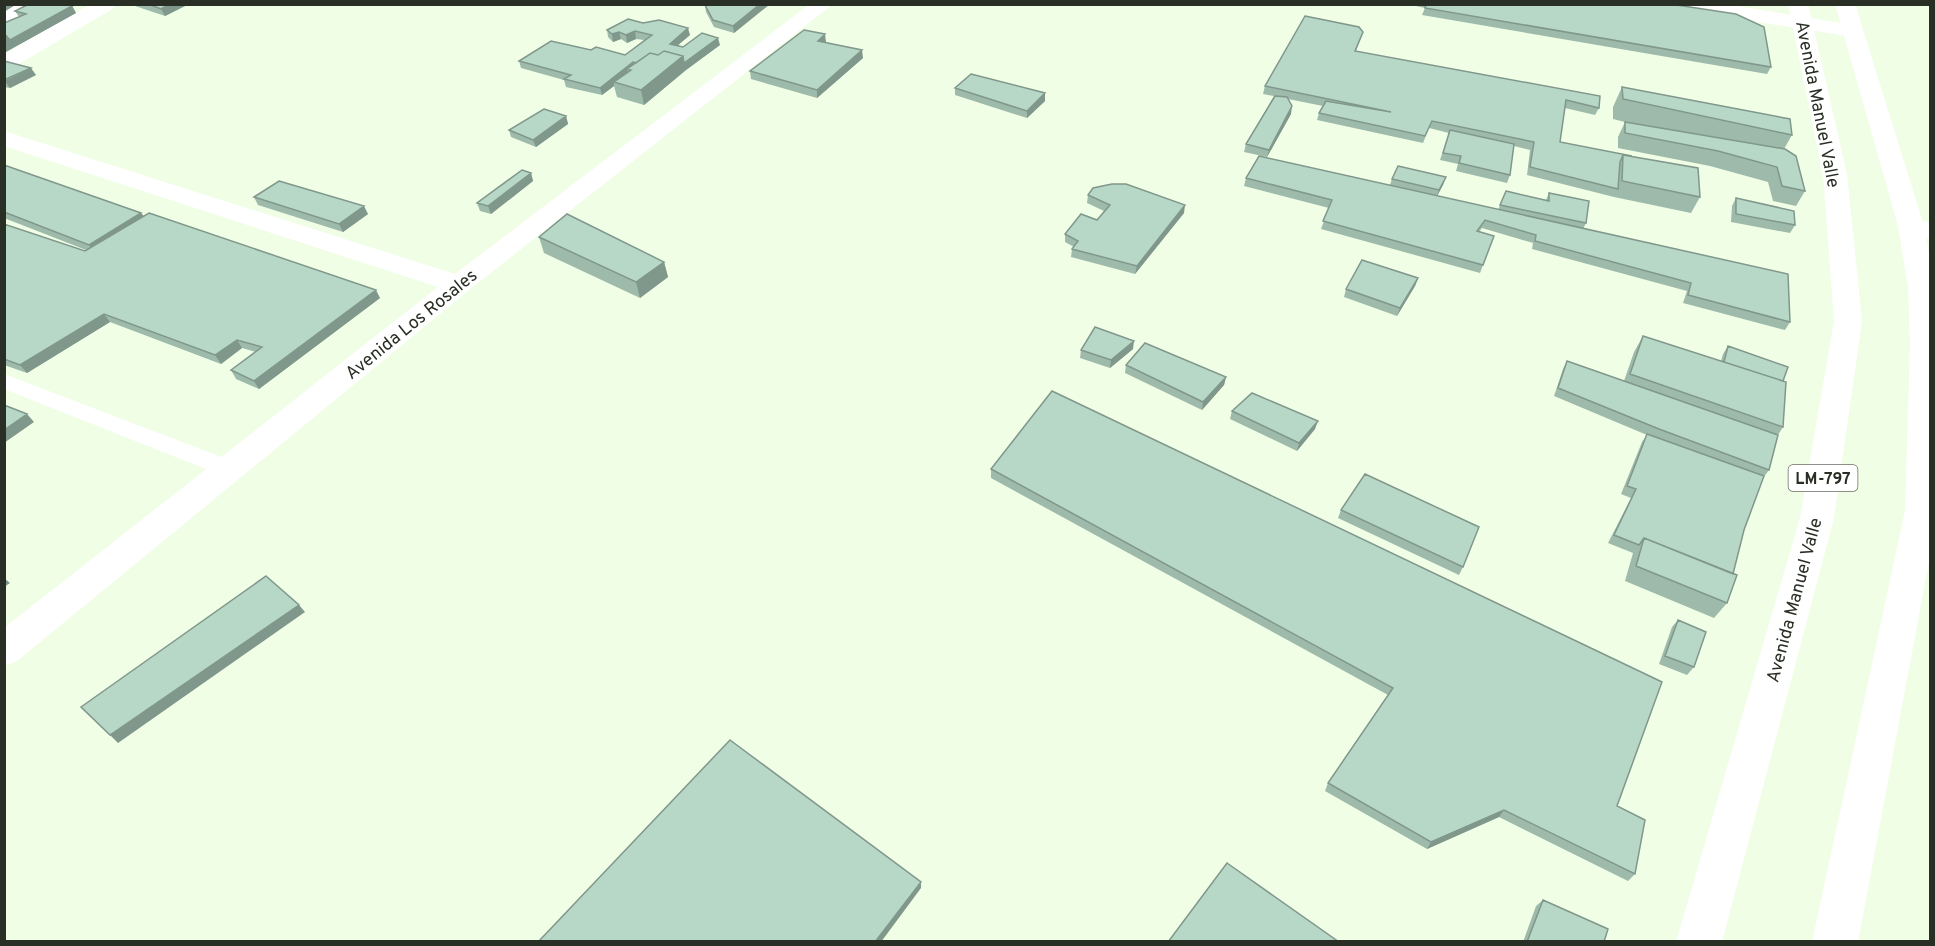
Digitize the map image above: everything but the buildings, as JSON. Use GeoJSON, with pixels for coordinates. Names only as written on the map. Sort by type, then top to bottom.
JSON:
{"type":"FeatureCollection","features":[{"type":"Feature","properties":{"kind":"main road"},"geometry":{"type":"LineString","coordinates":[[4,18],[27,4]]}},
{"type":"Feature","properties":{"kind":"main road"},"geometry":{"type":"LineString","coordinates":[[4,63],[107,4]]}},
{"type":"Feature","properties":{"kind":"main road","name":"Avenida Los Rosales"},"geometry":{"type":"LineString","coordinates":[[4,650],[459,284],[823,4]]}},
{"type":"Feature","properties":{"kind":"main road"},"geometry":{"type":"LineString","coordinates":[[1683,4],[1849,18],[1921,229],[1925,344],[1922,511],[1835,942]]}},
{"type":"Feature","properties":{"kind":"main road","name":"Avenida Manuel Valle"},"geometry":{"type":"LineString","coordinates":[[1699,942],[1817,518],[1848,321],[1835,174],[1800,14]]}},
{"type":"Feature","properties":{"kind":"main road"},"geometry":{"type":"LineString","coordinates":[[4,138],[459,284]]}},
{"type":"Feature","properties":{"kind":"lane"},"geometry":{"type":"LineString","coordinates":[[4,381],[229,469]]}}]}
